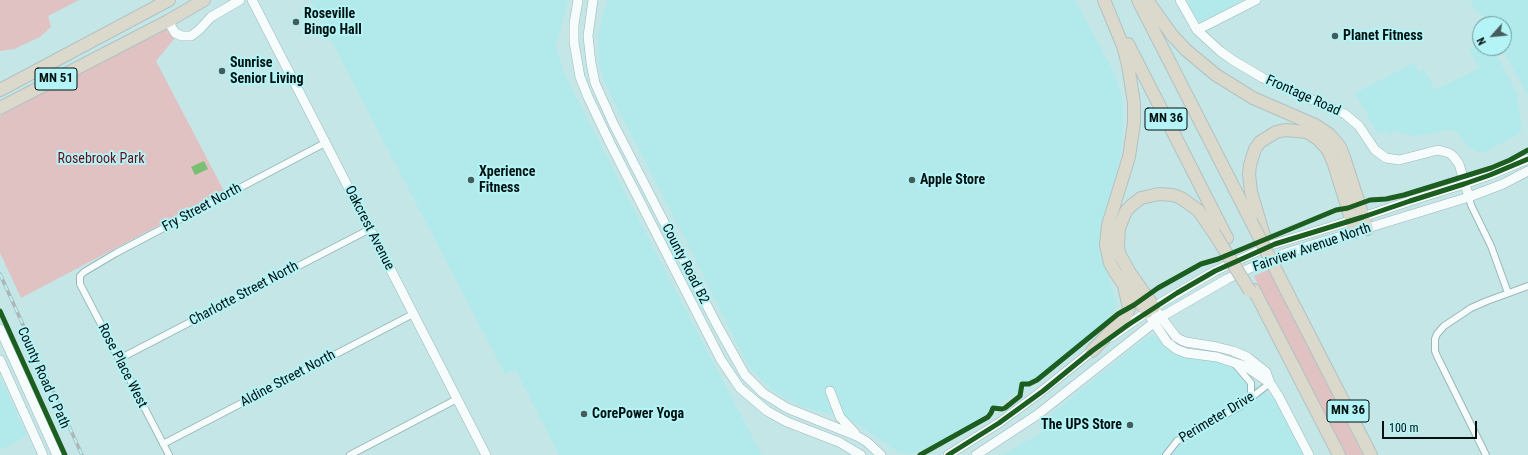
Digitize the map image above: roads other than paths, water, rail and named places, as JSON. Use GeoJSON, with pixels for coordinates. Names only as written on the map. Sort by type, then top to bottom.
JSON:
{"type":"FeatureCollection","features":[{"type":"Feature","properties":{"kind":"highway","name":"MN 51"},"geometry":{"type":"LineString","coordinates":[[0,90],[169,0]]}},
{"type":"Feature","properties":{"kind":"highway","name":"MN 51"},"geometry":{"type":"LineString","coordinates":[[0,108],[168,21],[204,0]]}},
{"type":"Feature","properties":{"kind":"highway","name":"MN 36"},"geometry":{"type":"LineString","coordinates":[[1104,0],[1227,238],[1252,290],[1280,339],[1339,455]]}},
{"type":"Feature","properties":{"kind":"highway"},"geometry":{"type":"LineString","coordinates":[[1104,0],[1123,46],[1128,65],[1134,103],[1134,123],[1129,157],[1108,224],[1106,245],[1110,264],[1124,285],[1150,310]]}},
{"type":"Feature","properties":{"kind":"highway","name":"MN 36"},"geometry":{"type":"LineString","coordinates":[[1138,0],[1264,236],[1265,248],[1371,455]]}},
{"type":"Feature","properties":{"kind":"highway"},"geometry":{"type":"LineString","coordinates":[[1146,0],[1186,50],[1216,75],[1253,98],[1315,125],[1330,134],[1340,147],[1344,157],[1361,222],[1355,232]]}},
{"type":"Feature","properties":{"kind":"highway"},"geometry":{"type":"LineString","coordinates":[[1255,220],[1248,174],[1252,157],[1260,142],[1276,132],[1291,130],[1306,132],[1312,135],[1328,150],[1361,222]]}},
{"type":"Feature","properties":{"kind":"highway"},"geometry":{"type":"LineString","coordinates":[[1150,310],[1119,253],[1119,228],[1126,212],[1132,205],[1141,198],[1159,194],[1173,195],[1181,198],[1198,210],[1252,290]]}},
{"type":"Feature","properties":{"kind":"highway"},"geometry":{"type":"LineString","coordinates":[[1092,351],[1126,316],[1129,308],[1124,285]]}},
{"type":"Feature","properties":{"kind":"street"},"geometry":{"type":"LineString","coordinates":[[168,21],[175,33],[182,36],[191,36],[211,17],[240,0]]}},
{"type":"Feature","properties":{"kind":"street","name":"Oakcrest Avenue"},"geometry":{"type":"LineString","coordinates":[[252,0],[486,455]]}},
{"type":"Feature","properties":{"kind":"street","name":"County Road B2"},"geometry":{"type":"LineString","coordinates":[[578,0],[574,24],[574,42],[580,77],[610,143],[721,360],[740,388],[774,416],[839,442],[861,455]]}},
{"type":"Feature","properties":{"kind":"street","name":"County Road B2"},"geometry":{"type":"LineString","coordinates":[[593,0],[588,36],[595,83],[607,111],[716,325],[745,375],[763,393],[786,408],[859,437],[881,455]]}},
{"type":"Feature","properties":{"kind":"street","name":"Frontage Road"},"geometry":{"type":"LineString","coordinates":[[1180,0],[1197,30],[1220,51],[1248,70],[1285,89],[1345,114],[1359,126],[1375,150],[1386,158],[1399,160],[1438,150],[1449,153],[1457,160],[1469,197]]}},
{"type":"Feature","properties":{"kind":"street"},"geometry":{"type":"LineString","coordinates":[[1197,30],[1256,0]]}},
{"type":"Feature","properties":{"kind":"street"},"geometry":{"type":"LineString","coordinates":[[610,143],[621,138]]}},
{"type":"Feature","properties":{"kind":"street","name":"Fry Street North"},"geometry":{"type":"LineString","coordinates":[[80,276],[84,272],[116,253],[325,143]]}},
{"type":"Feature","properties":{"kind":"street","name":"Fairview Avenue North"},"geometry":{"type":"LineString","coordinates":[[1361,222],[1416,198],[1490,175],[1528,159]]}},
{"type":"Feature","properties":{"kind":"street","name":"Fairview Avenue North"},"geometry":{"type":"LineString","coordinates":[[948,455],[993,427],[1037,395],[1092,351],[1150,310],[1215,271],[1271,245],[1469,197],[1503,184],[1528,171]]}},
{"type":"Feature","properties":{"kind":"street"},"geometry":{"type":"LineString","coordinates":[[1469,197],[1471,205],[1491,246],[1508,293]]}},
{"type":"Feature","properties":{"kind":"street","name":"Charlotte Street North"},"geometry":{"type":"LineString","coordinates":[[119,359],[370,229]]}},
{"type":"Feature","properties":{"kind":"street","name":"Fairview Avenue North"},"geometry":{"type":"LineString","coordinates":[[976,455],[1037,415],[1158,320],[1227,279],[1260,263],[1307,246],[1355,232]]}},
{"type":"Feature","properties":{"kind":"street","name":"Rose Place West"},"geometry":{"type":"LineString","coordinates":[[80,276],[80,284],[169,455]]}},
{"type":"Feature","properties":{"kind":"street"},"geometry":{"type":"LineString","coordinates":[[1486,455],[1437,356],[1434,344],[1437,334],[1441,328],[1457,316],[1486,301],[1528,286]]}},
{"type":"Feature","properties":{"kind":"street"},"geometry":{"type":"LineString","coordinates":[[1150,310],[1158,320],[1176,336],[1186,342],[1233,351],[1247,357],[1266,372],[1270,383],[1279,397],[1309,455]]}},
{"type":"Feature","properties":{"kind":"street","name":"Aldine Street North"},"geometry":{"type":"LineString","coordinates":[[163,444],[413,314]]}},
{"type":"Feature","properties":{"kind":"street"},"geometry":{"type":"LineString","coordinates":[[1158,320],[1167,342],[1176,349],[1186,353],[1217,358],[1244,366],[1270,383]]}},
{"type":"Feature","properties":{"kind":"street"},"geometry":{"type":"LineString","coordinates":[[0,329],[57,455]]}},
{"type":"Feature","properties":{"kind":"street"},"geometry":{"type":"LineString","coordinates":[[0,360],[43,455]]}},
{"type":"Feature","properties":{"kind":"street"},"geometry":{"type":"LineString","coordinates":[[1232,362],[1251,383],[1252,398]]}},
{"type":"Feature","properties":{"kind":"street","name":"Perimeter Drive"},"geometry":{"type":"LineString","coordinates":[[1166,455],[1177,441],[1222,417],[1252,398],[1270,383]]}},
{"type":"Feature","properties":{"kind":"street"},"geometry":{"type":"LineString","coordinates":[[830,391],[835,407],[841,418],[859,437]]}},
{"type":"Feature","properties":{"kind":"street"},"geometry":{"type":"LineString","coordinates":[[350,455],[457,399]]}},
{"type":"Feature","properties":{"kind":"railway"},"geometry":{"type":"LineString","coordinates":[[0,274],[82,455]]}},
{"type":"Feature","properties":{"kind":"place","name":"Roseville Bingo Hall"},"geometry":{"type":"Point","coordinates":[296,22]}},
{"type":"Feature","properties":{"kind":"place","name":"Planet Fitness"},"geometry":{"type":"Point","coordinates":[1335,36]}},
{"type":"Feature","properties":{"kind":"place","name":"Sunrise Senior Living"},"geometry":{"type":"Point","coordinates":[222,71]}},
{"type":"Feature","properties":{"kind":"place","name":"Xperience Fitness"},"geometry":{"type":"Point","coordinates":[471,180]}},
{"type":"Feature","properties":{"kind":"place","name":"Apple Store"},"geometry":{"type":"Point","coordinates":[912,180]}},
{"type":"Feature","properties":{"kind":"place","name":"CorePower Yoga"},"geometry":{"type":"Point","coordinates":[584,414]}},
{"type":"Feature","properties":{"kind":"place","name":"The UPS Store"},"geometry":{"type":"Point","coordinates":[1130,425]}},
{"type":"Feature","properties":{"kind":"park label","name":"Rosebrook Park"},"geometry":{"type":"Point","coordinates":[101,159]}}]}
